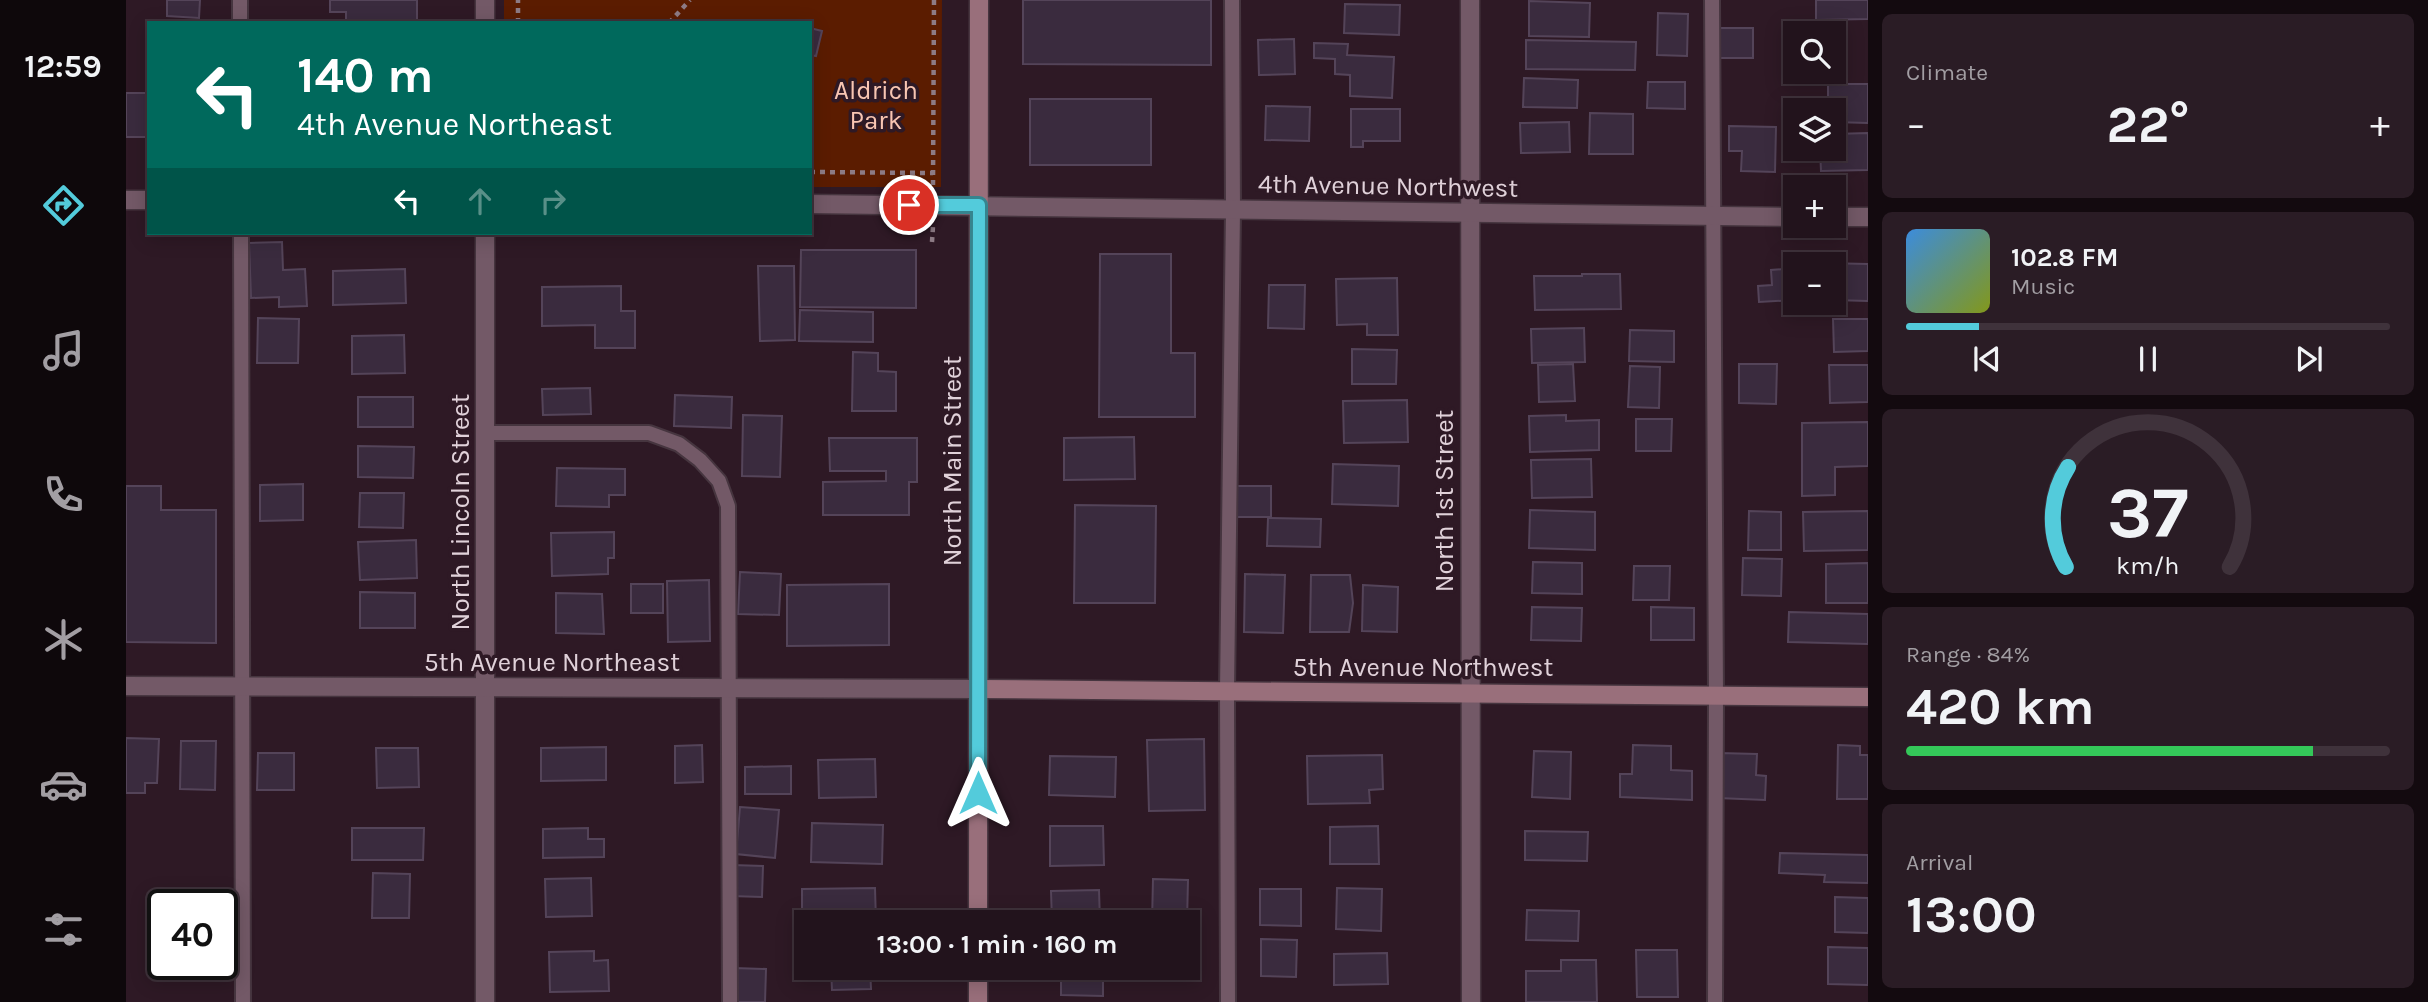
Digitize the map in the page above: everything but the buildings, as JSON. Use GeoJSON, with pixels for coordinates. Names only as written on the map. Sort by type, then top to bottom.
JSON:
{"type":"FeatureCollection","features":[{"type":"Feature","properties":{"kind":"street"},"geometry":{"type":"LineString","coordinates":[[485,0],[485,21]]}},
{"type":"Feature","properties":{"kind":"street","name":"North Main Street"},"geometry":{"type":"LineString","coordinates":[[978,910],[979,0]]}},
{"type":"Feature","properties":{"kind":"street","name":"North 1st Street"},"geometry":{"type":"LineString","coordinates":[[1470,0],[1471,1002]]}},
{"type":"Feature","properties":{"kind":"street"},"geometry":{"type":"LineString","coordinates":[[126,200],[147,200]]}},
{"type":"Feature","properties":{"kind":"street","name":"4th Avenue Northwest"},"geometry":{"type":"LineString","coordinates":[[812,204],[1783,217]]}},
{"type":"Feature","properties":{"kind":"street"},"geometry":{"type":"LineString","coordinates":[[1846,217],[1868,218]]}},
{"type":"Feature","properties":{"kind":"street","name":"North Lincoln Street"},"geometry":{"type":"LineString","coordinates":[[485,235],[485,1002]]}},
{"type":"Feature","properties":{"kind":"street","name":"5th Avenue Northeast"},"geometry":{"type":"LineString","coordinates":[[126,686],[978,689]]}},
{"type":"Feature","properties":{"kind":"street","name":"5th Avenue Northwest"},"geometry":{"type":"LineString","coordinates":[[978,689],[1865,696]]}},
{"type":"Feature","properties":{"kind":"street"},"geometry":{"type":"LineString","coordinates":[[978,980],[978,1002]]}},
{"type":"Feature","properties":{"kind":"lane"},"geometry":{"type":"LineString","coordinates":[[240,0],[240,21]]}},
{"type":"Feature","properties":{"kind":"lane"},"geometry":{"type":"LineString","coordinates":[[1228,1002],[1227,692],[1233,209],[1232,0]]}},
{"type":"Feature","properties":{"kind":"lane"},"geometry":{"type":"LineString","coordinates":[[1712,0],[1715,1002]]}},
{"type":"Feature","properties":{"kind":"lane"},"geometry":{"type":"LineString","coordinates":[[241,235],[243,1002]]}},
{"type":"Feature","properties":{"kind":"lane"},"geometry":{"type":"LineString","coordinates":[[486,432],[649,432],[679,444],[700,460],[719,481],[728,506],[730,1002]]}},
{"type":"Feature","properties":{"kind":"path"},"geometry":{"type":"LineString","coordinates":[[518,0],[518,21]]}},
{"type":"Feature","properties":{"kind":"path"},"geometry":{"type":"LineString","coordinates":[[671,21],[690,0]]}},
{"type":"Feature","properties":{"kind":"path"},"geometry":{"type":"LineString","coordinates":[[932,242],[934,0]]}},
{"type":"Feature","properties":{"kind":"path"},"geometry":{"type":"LineString","coordinates":[[812,172],[933,173]]}},
{"type":"Feature","properties":{"kind":"green space","name":"Aldrich Park"},"geometry":{"type":"Polygon","coordinates":[[[504,0],[942,0],[941,187],[812,187],[812,21],[504,21],[504,0]]]}},
{"type":"Feature","properties":{"kind":"route"},"geometry":{"type":"LineString","coordinates":[[909,205],[979,205],[978,793]]}}]}
